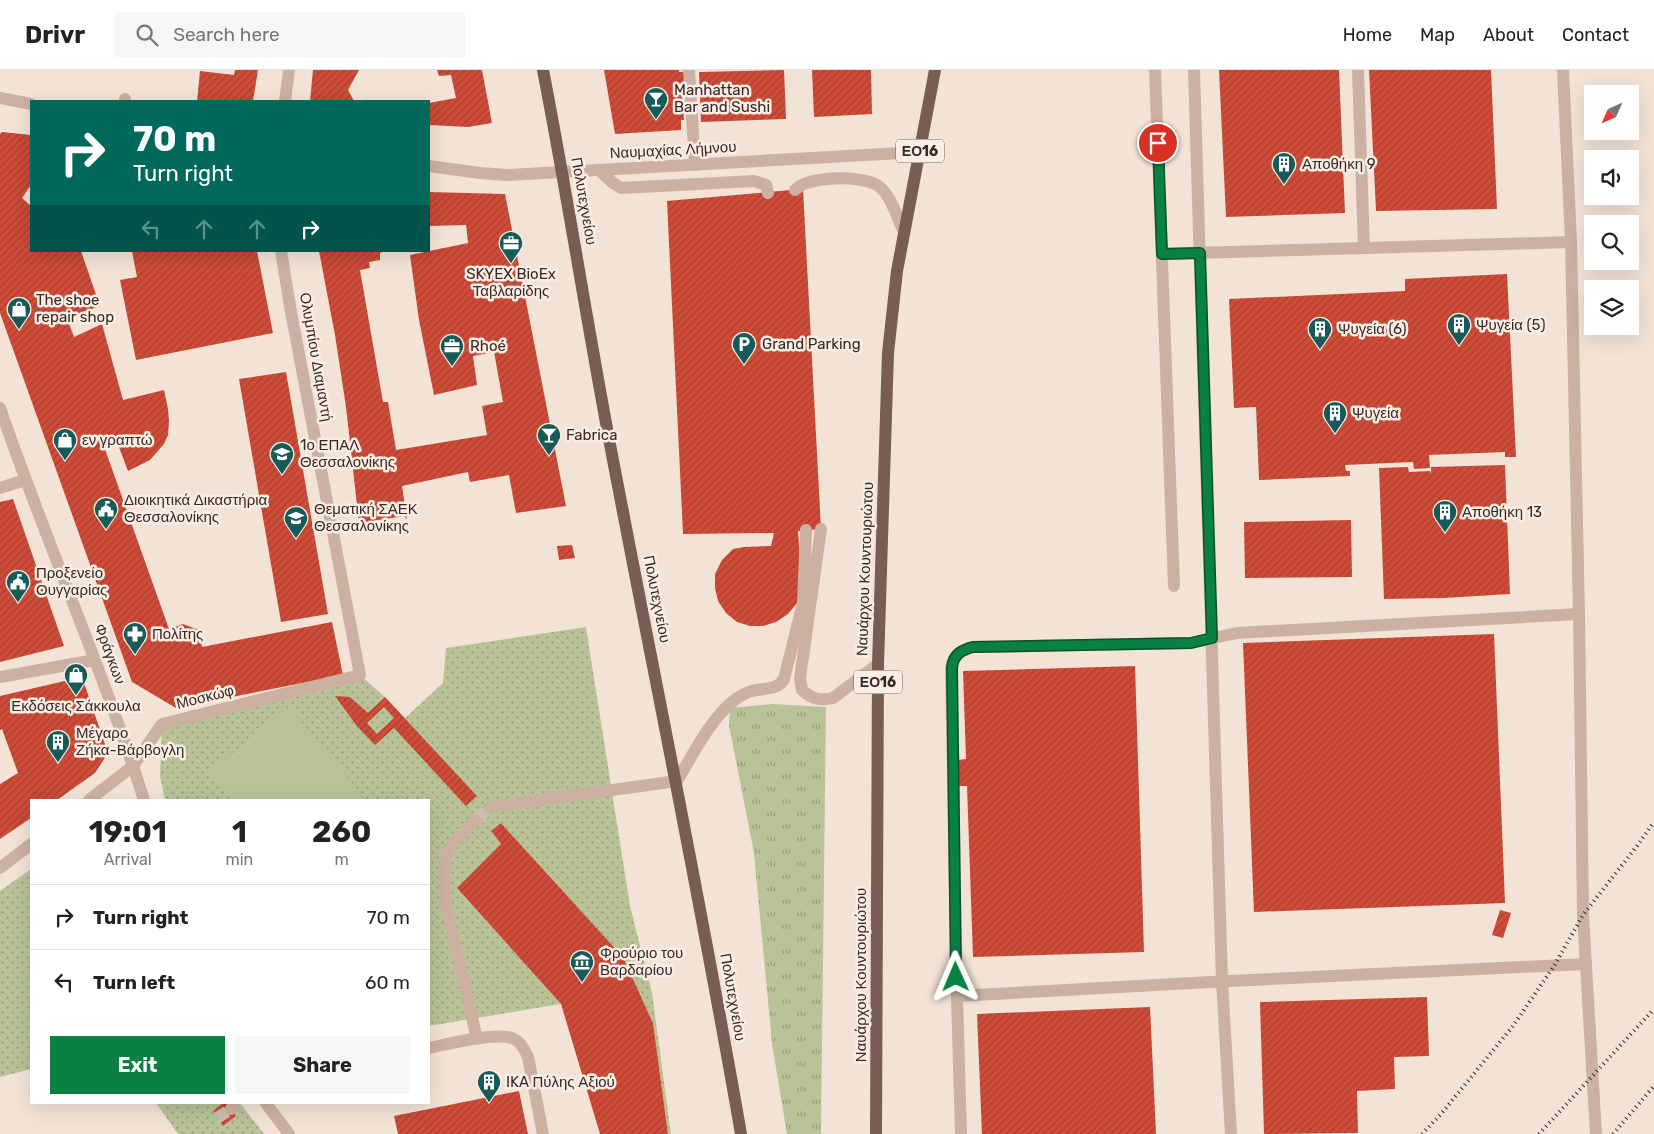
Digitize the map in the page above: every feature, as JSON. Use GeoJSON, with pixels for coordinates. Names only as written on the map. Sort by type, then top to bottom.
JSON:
{"type":"FeatureCollection","features":[{"type":"Feature","properties":{"kind":"main road","name":"Πολυτεχνείου"},"geometry":{"type":"LineString","coordinates":[[543,70],[563,173],[609,438],[677,781],[741,1134]]}},
{"type":"Feature","properties":{"kind":"main road","name":"Ναυάρχου Κουντουριώτου"},"geometry":{"type":"LineString","coordinates":[[876,1134],[878,664],[888,353],[892,302],[935,70]]}},
{"type":"Feature","properties":{"kind":"street"},"geometry":{"type":"LineString","coordinates":[[285,100],[289,70]]}},
{"type":"Feature","properties":{"kind":"street"},"geometry":{"type":"LineString","coordinates":[[689,70],[695,165]]}},
{"type":"Feature","properties":{"kind":"street"},"geometry":{"type":"LineString","coordinates":[[1155,70],[1174,586]]}},
{"type":"Feature","properties":{"kind":"street"},"geometry":{"type":"LineString","coordinates":[[1194,70],[1222,981],[1231,1134]]}},
{"type":"Feature","properties":{"kind":"street"},"geometry":{"type":"LineString","coordinates":[[1358,70],[1364,248]]}},
{"type":"Feature","properties":{"kind":"street"},"geometry":{"type":"LineString","coordinates":[[1563,70],[1571,242],[1579,614],[1582,898],[1596,1134]]}},
{"type":"Feature","properties":{"kind":"street"},"geometry":{"type":"LineString","coordinates":[[0,98],[30,104]]}},
{"type":"Feature","properties":{"kind":"street","name":"Ναυμαχίας Λήμνου"},"geometry":{"type":"LineString","coordinates":[[430,166],[480,173],[563,173],[920,152]]}},
{"type":"Feature","properties":{"kind":"street"},"geometry":{"type":"LineString","coordinates":[[599,170],[621,188],[754,181],[766,185],[768,193]]}},
{"type":"Feature","properties":{"kind":"street"},"geometry":{"type":"LineString","coordinates":[[795,190],[798,186],[814,180],[860,179],[877,185],[888,198],[904,232]]}},
{"type":"Feature","properties":{"kind":"street"},"geometry":{"type":"LineString","coordinates":[[1162,254],[1571,242]]}},
{"type":"Feature","properties":{"kind":"street","name":"Ολυμπίου Διαμαντή"},"geometry":{"type":"LineString","coordinates":[[281,252],[360,676]]}},
{"type":"Feature","properties":{"kind":"street","name":"Φράγκων"},"geometry":{"type":"LineString","coordinates":[[0,408],[25,480],[96,660],[144,799]]}},
{"type":"Feature","properties":{"kind":"street"},"geometry":{"type":"LineString","coordinates":[[0,488],[25,480]]}},
{"type":"Feature","properties":{"kind":"street"},"geometry":{"type":"LineString","coordinates":[[821,529],[800,678],[802,690],[815,699],[832,698],[878,664]]}},
{"type":"Feature","properties":{"kind":"street"},"geometry":{"type":"LineString","coordinates":[[490,807],[677,781],[719,714],[735,700],[749,692],[773,688],[780,685],[784,679],[804,603],[806,530]]}},
{"type":"Feature","properties":{"kind":"street"},"geometry":{"type":"LineString","coordinates":[[961,1134],[952,668],[954,658],[959,652],[973,647],[1191,643],[1237,632],[1579,614]]}},
{"type":"Feature","properties":{"kind":"street"},"geometry":{"type":"LineString","coordinates":[[0,677],[96,660]]}},
{"type":"Feature","properties":{"kind":"street","name":"Μοσκώφ"},"geometry":{"type":"LineString","coordinates":[[90,799],[133,766],[162,724],[360,676]]}},
{"type":"Feature","properties":{"kind":"street"},"geometry":{"type":"LineString","coordinates":[[476,820],[450,847],[444,873],[446,904],[476,1039]]}},
{"type":"Feature","properties":{"kind":"street"},"geometry":{"type":"LineString","coordinates":[[0,868],[30,845]]}},
{"type":"Feature","properties":{"kind":"street"},"geometry":{"type":"LineString","coordinates":[[957,996],[1222,981],[1586,964]]}},
{"type":"Feature","properties":{"kind":"street"},"geometry":{"type":"LineString","coordinates":[[430,1048],[501,1036],[508,1036],[516,1040],[524,1048],[531,1068],[543,1134]]}},
{"type":"Feature","properties":{"kind":"street"},"geometry":{"type":"LineString","coordinates":[[266,1104],[289,1134]]}},
{"type":"Feature","properties":{"kind":"green space"},"geometry":{"type":"Polygon","coordinates":[[[586,627],[630,906],[652,993],[671,1134],[668,1134],[653,1023],[623,957],[501,823],[491,831],[501,844],[457,888],[561,1004],[430,1026],[430,799],[165,799],[160,777],[162,724],[360,675],[405,718],[443,683],[446,648],[586,627]]]}},
{"type":"Feature","properties":{"kind":"green space"},"geometry":{"type":"Polygon","coordinates":[[[773,704],[826,707],[821,1134],[787,1134],[772,1044],[754,853],[729,725],[730,708],[773,704]]]}},
{"type":"Feature","properties":{"kind":"green space"},"geometry":{"type":"Polygon","coordinates":[[[289,707],[365,799],[230,799],[209,772],[289,707]]]}},
{"type":"Feature","properties":{"kind":"green space"},"geometry":{"type":"Polygon","coordinates":[[[30,870],[30,1069],[0,1077],[0,891],[30,870]]]}},
{"type":"Feature","properties":{"kind":"green space"},"geometry":{"type":"Polygon","coordinates":[[[157,1104],[223,1104],[213,1111],[223,1126],[236,1116],[227,1104],[241,1104],[264,1134],[178,1134],[157,1104]]]}},
{"type":"Feature","properties":{"kind":"building"},"geometry":{"type":"Polygon","coordinates":[[[235,70],[258,70],[253,100],[197,100],[200,71],[234,75],[235,70]]]}},
{"type":"Feature","properties":{"kind":"building"},"geometry":{"type":"Polygon","coordinates":[[[313,70],[359,70],[348,90],[353,100],[310,100],[313,70]]]}},
{"type":"Feature","properties":{"kind":"building"},"geometry":{"type":"Polygon","coordinates":[[[437,70],[482,70],[492,123],[468,127],[430,125],[430,103],[456,98],[451,75],[439,76],[437,70]]]}},
{"type":"Feature","properties":{"kind":"building"},"geometry":{"type":"Polygon","coordinates":[[[604,70],[679,70],[679,72],[684,72],[685,83],[679,84],[684,120],[681,120],[681,130],[615,134],[604,70]]]}},
{"type":"Feature","properties":{"kind":"building"},"geometry":{"type":"Polygon","coordinates":[[[784,70],[786,119],[701,122],[699,72],[784,70]]]}},
{"type":"Feature","properties":{"kind":"building"},"geometry":{"type":"Polygon","coordinates":[[[812,70],[871,70],[872,114],[814,117],[812,70]]]}},
{"type":"Feature","properties":{"kind":"building"},"geometry":{"type":"Polygon","coordinates":[[[1219,70],[1339,70],[1345,213],[1226,217],[1219,70]]]}},
{"type":"Feature","properties":{"kind":"building"},"geometry":{"type":"Polygon","coordinates":[[[1369,70],[1491,70],[1497,209],[1376,211],[1369,70]]]}},
{"type":"Feature","properties":{"kind":"building","name":"Διοικητικά Δικαστήρια Θεσσαλονίκης"},"geometry":{"type":"Polygon","coordinates":[[[2,132],[30,135],[30,186],[22,198],[30,205],[30,252],[81,252],[100,306],[67,318],[74,337],[102,324],[123,400],[164,390],[168,409],[168,435],[164,444],[150,460],[128,471],[117,442],[108,446],[104,439],[101,438],[169,629],[183,624],[199,630],[202,647],[332,622],[343,675],[176,708],[132,682],[0,313],[0,134],[2,132]]]}},
{"type":"Feature","properties":{"kind":"building","name":"Grand Parking"},"geometry":{"type":"Polygon","coordinates":[[[803,189],[821,529],[798,531],[802,587],[799,601],[788,614],[776,622],[763,626],[750,626],[737,622],[726,613],[718,601],[715,588],[715,574],[722,560],[733,549],[771,546],[774,533],[683,534],[667,201],[803,189]]]}},
{"type":"Feature","properties":{"kind":"building"},"geometry":{"type":"Polygon","coordinates":[[[430,192],[505,194],[566,506],[516,513],[509,475],[470,482],[468,472],[402,486],[407,519],[404,516],[359,523],[346,407],[319,252],[382,252],[380,253],[380,260],[369,262],[370,268],[360,270],[383,402],[388,402],[396,450],[487,435],[482,406],[503,402],[494,352],[473,356],[477,385],[434,395],[419,320],[410,255],[468,243],[466,225],[430,226],[430,192]]]}},
{"type":"Feature","properties":{"kind":"building"},"geometry":{"type":"Polygon","coordinates":[[[132,252],[257,252],[273,333],[136,360],[120,280],[137,277],[132,252]]]}},
{"type":"Feature","properties":{"kind":"building"},"geometry":{"type":"Polygon","coordinates":[[[1507,274],[1516,457],[1505,457],[1505,452],[1429,455],[1430,468],[1414,469],[1413,462],[1345,465],[1346,471],[1350,471],[1350,476],[1259,480],[1256,407],[1234,408],[1229,299],[1405,291],[1405,279],[1507,274]]]}},
{"type":"Feature","properties":{"kind":"building"},"geometry":{"type":"Polygon","coordinates":[[[286,372],[328,614],[281,622],[239,379],[286,372]]]}},
{"type":"Feature","properties":{"kind":"building","name":"Αποθήκη 13"},"geometry":{"type":"Polygon","coordinates":[[[1505,465],[1510,594],[1384,599],[1379,468],[1408,467],[1409,472],[1430,471],[1431,474],[1431,467],[1505,465]]]}},
{"type":"Feature","properties":{"kind":"building"},"geometry":{"type":"Polygon","coordinates":[[[13,499],[64,646],[0,662],[0,502],[13,499]]]}},
{"type":"Feature","properties":{"kind":"building"},"geometry":{"type":"Polygon","coordinates":[[[1351,520],[1352,577],[1245,578],[1244,522],[1351,520]]]}},
{"type":"Feature","properties":{"kind":"building"},"geometry":{"type":"Polygon","coordinates":[[[572,545],[575,558],[559,560],[557,546],[572,545]]]}},
{"type":"Feature","properties":{"kind":"building"},"geometry":{"type":"Polygon","coordinates":[[[1494,634],[1505,903],[1254,912],[1243,643],[1494,634]]]}},
{"type":"Feature","properties":{"kind":"building"},"geometry":{"type":"Polygon","coordinates":[[[1135,666],[1144,952],[973,957],[967,786],[959,786],[958,760],[966,759],[963,671],[1135,666]]]}},
{"type":"Feature","properties":{"kind":"building","name":"Μέγαρο Ζήκα-Βάρβογλη"},"geometry":{"type":"Polygon","coordinates":[[[82,677],[108,753],[95,773],[58,799],[30,799],[30,819],[0,839],[0,784],[18,773],[2,729],[0,730],[0,696],[82,677]]]}},
{"type":"Feature","properties":{"kind":"building"},"geometry":{"type":"Polygon","coordinates":[[[335,696],[350,697],[368,713],[385,697],[477,796],[466,806],[394,728],[375,745],[356,725],[335,696]],[[384,707],[367,723],[377,734],[394,718],[384,707]]]}},
{"type":"Feature","properties":{"kind":"building","name":"Φρούριο του Βαρδαρίου"},"geometry":{"type":"Polygon","coordinates":[[[501,823],[623,957],[653,1023],[668,1134],[600,1134],[561,1004],[457,888],[501,844],[491,831],[501,823]]]}},
{"type":"Feature","properties":{"kind":"building"},"geometry":{"type":"Polygon","coordinates":[[[1500,910],[1511,913],[1503,938],[1492,935],[1500,910]]]}},
{"type":"Feature","properties":{"kind":"building"},"geometry":{"type":"Polygon","coordinates":[[[1427,997],[1429,1056],[1394,1057],[1395,1089],[1357,1091],[1358,1133],[1264,1134],[1260,1002],[1427,997]]]}},
{"type":"Feature","properties":{"kind":"building"},"geometry":{"type":"Polygon","coordinates":[[[1150,1007],[1156,1134],[982,1134],[977,1014],[1150,1007]]]}},
{"type":"Feature","properties":{"kind":"building","name":"IKA Πύλης Αξιού"},"geometry":{"type":"Polygon","coordinates":[[[519,1091],[528,1134],[398,1134],[394,1116],[519,1091]]]}},
{"type":"Feature","properties":{"kind":"building"},"geometry":{"type":"Polygon","coordinates":[[[222,1104],[227,1104],[236,1116],[223,1126],[213,1111],[222,1104]]]}},
{"type":"Feature","properties":{"kind":"tunnel"},"geometry":{"type":"LineString","coordinates":[[476,820],[490,807]]}},
{"type":"Feature","properties":{"kind":"tunnel"},"geometry":{"type":"LineString","coordinates":[[217,1118],[231,1109]]}},
{"type":"Feature","properties":{"kind":"railway"},"geometry":{"type":"LineString","coordinates":[[1422,1134],[1441,1114],[1513,1026],[1554,966],[1583,915],[1654,822]]}},
{"type":"Feature","properties":{"kind":"railway"},"geometry":{"type":"LineString","coordinates":[[1539,1134],[1654,1009]]}},
{"type":"Feature","properties":{"kind":"railway"},"geometry":{"type":"LineString","coordinates":[[1613,1134],[1654,1086]]}},
{"type":"Feature","properties":{"kind":"place","name":"Manhattan Bar and Sushi"},"geometry":{"type":"Point","coordinates":[656,120]}},
{"type":"Feature","properties":{"kind":"place","name":"Αποθήκη 9"},"geometry":{"type":"Point","coordinates":[1284,185]}},
{"type":"Feature","properties":{"kind":"place","name":"SKYEX BioEx Ταβλαρίδης"},"geometry":{"type":"Point","coordinates":[511,264]}},
{"type":"Feature","properties":{"kind":"place","name":"The shoe repair shop"},"geometry":{"type":"Point","coordinates":[19,330]}},
{"type":"Feature","properties":{"kind":"place","name":"Ψυγεία (5)"},"geometry":{"type":"Point","coordinates":[1459,346]}},
{"type":"Feature","properties":{"kind":"place","name":"Ψυγεία (6)"},"geometry":{"type":"Point","coordinates":[1320,350]}},
{"type":"Feature","properties":{"kind":"place","name":"Grand Parking"},"geometry":{"type":"Point","coordinates":[744,365]}},
{"type":"Feature","properties":{"kind":"place","name":"Rhoé"},"geometry":{"type":"Point","coordinates":[452,367]}},
{"type":"Feature","properties":{"kind":"place","name":"Ψυγεία"},"geometry":{"type":"Point","coordinates":[1335,434]}},
{"type":"Feature","properties":{"kind":"place","name":"Fabrica"},"geometry":{"type":"Point","coordinates":[549,456]}},
{"type":"Feature","properties":{"kind":"place","name":"εν γραπτώ"},"geometry":{"type":"Point","coordinates":[65,461]}},
{"type":"Feature","properties":{"kind":"place","name":"1ο ΕΠΑΛ Θεσσαλονίκης"},"geometry":{"type":"Point","coordinates":[282,475]}},
{"type":"Feature","properties":{"kind":"place","name":"Διοικητικά Δικαστήρια Θεσσαλονίκης"},"geometry":{"type":"Point","coordinates":[106,530]}},
{"type":"Feature","properties":{"kind":"place","name":"Αποθήκη 13"},"geometry":{"type":"Point","coordinates":[1445,533]}},
{"type":"Feature","properties":{"kind":"place","name":"Θεματική ΣΑΕΚ Θεσσαλονίκης"},"geometry":{"type":"Point","coordinates":[296,539]}},
{"type":"Feature","properties":{"kind":"place","name":"Προξενείο Ουγγαρίας"},"geometry":{"type":"Point","coordinates":[18,603]}},
{"type":"Feature","properties":{"kind":"place","name":"Πολίτης"},"geometry":{"type":"Point","coordinates":[135,655]}},
{"type":"Feature","properties":{"kind":"place","name":"Εκδόσεις Σάκκουλα"},"geometry":{"type":"Point","coordinates":[76,696]}},
{"type":"Feature","properties":{"kind":"place","name":"Μέγαρο Ζήκα-Βάρβογλη"},"geometry":{"type":"Point","coordinates":[58,763]}},
{"type":"Feature","properties":{"kind":"place","name":"Φρούριο του Βαρδαρίου"},"geometry":{"type":"Point","coordinates":[582,983]}},
{"type":"Feature","properties":{"kind":"place","name":"IKA Πύλης Αξιού"},"geometry":{"type":"Point","coordinates":[489,1103]}},
{"type":"Feature","properties":{"kind":"route"},"geometry":{"type":"LineString","coordinates":[[956,977],[952,668],[954,658],[959,652],[973,647],[1191,643],[1212,638],[1200,253],[1162,254],[1158,143]]}}]}
